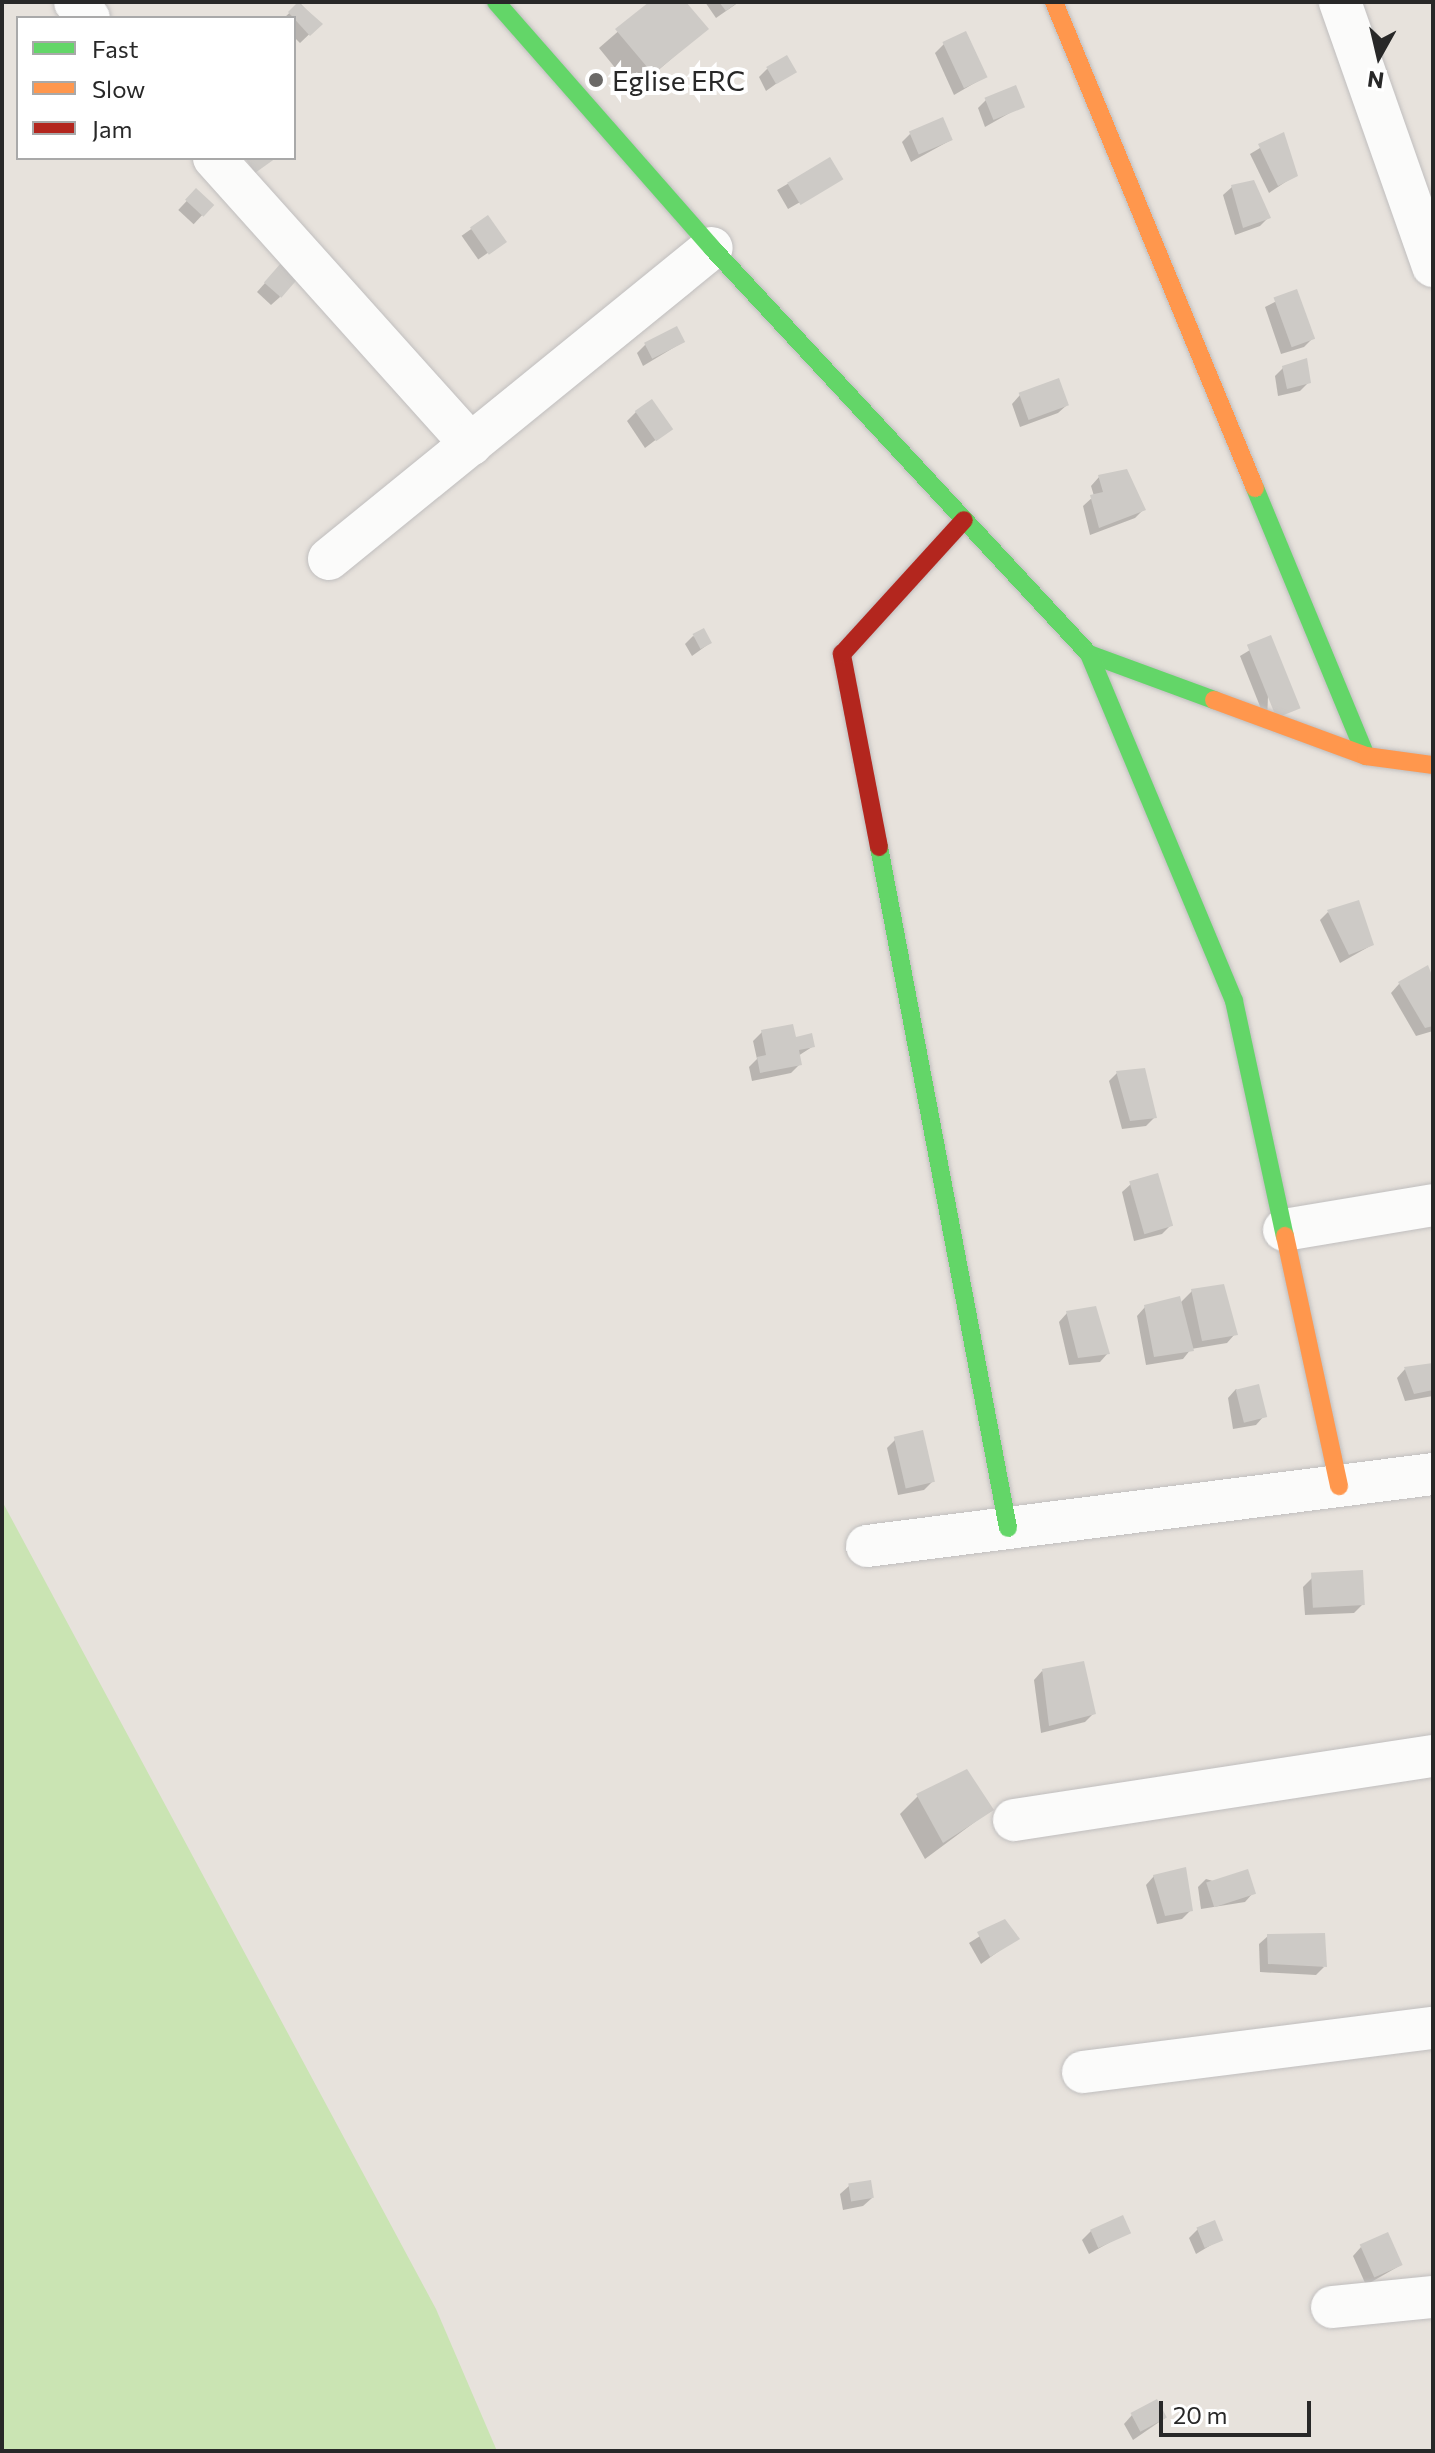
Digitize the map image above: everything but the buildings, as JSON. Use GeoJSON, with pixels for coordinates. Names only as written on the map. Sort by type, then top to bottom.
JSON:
{"type":"FeatureCollection","features":[{"type":"Feature","properties":{"kind":"street"},"geometry":{"type":"LineString","coordinates":[[496,2],[712,248],[1089,654],[1234,1001],[1339,1486]]}},
{"type":"Feature","properties":{"kind":"street"},"geometry":{"type":"LineString","coordinates":[[1054,2],[1366,756]]}},
{"type":"Feature","properties":{"kind":"street"},"geometry":{"type":"LineString","coordinates":[[1340,2],[1433,266]]}},
{"type":"Feature","properties":{"kind":"street"},"geometry":{"type":"LineString","coordinates":[[216,160],[471,444]]}},
{"type":"Feature","properties":{"kind":"street"},"geometry":{"type":"LineString","coordinates":[[329,559],[712,248]]}},
{"type":"Feature","properties":{"kind":"street"},"geometry":{"type":"LineString","coordinates":[[964,520],[842,654],[1008,1528]]}},
{"type":"Feature","properties":{"kind":"street"},"geometry":{"type":"LineString","coordinates":[[1089,654],[1366,756],[1433,765]]}},
{"type":"Feature","properties":{"kind":"street"},"geometry":{"type":"LineString","coordinates":[[1284,1230],[1433,1205]]}},
{"type":"Feature","properties":{"kind":"street"},"geometry":{"type":"LineString","coordinates":[[867,1546],[1433,1474]]}},
{"type":"Feature","properties":{"kind":"street"},"geometry":{"type":"LineString","coordinates":[[1014,1820],[1433,1756]]}},
{"type":"Feature","properties":{"kind":"street"},"geometry":{"type":"LineString","coordinates":[[1083,2072],[1433,2028]]}},
{"type":"Feature","properties":{"kind":"street"},"geometry":{"type":"LineString","coordinates":[[1332,2307],[1433,2297]]}},
{"type":"Feature","properties":{"kind":"green space"},"geometry":{"type":"Polygon","coordinates":[[[2,1501],[436,2309],[497,2451],[2,2451],[2,1501]]]}},
{"type":"Feature","properties":{"kind":"traffic: fast"},"geometry":{"type":"LineString","coordinates":[[496,2],[712,248],[1089,654],[1214,700]]}},
{"type":"Feature","properties":{"kind":"traffic: fast"},"geometry":{"type":"LineString","coordinates":[[1255,488],[1366,756]]}},
{"type":"Feature","properties":{"kind":"traffic: fast"},"geometry":{"type":"LineString","coordinates":[[1089,654],[1234,1001],[1285,1236]]}},
{"type":"Feature","properties":{"kind":"traffic: fast"},"geometry":{"type":"LineString","coordinates":[[879,847],[1008,1528]]}},
{"type":"Feature","properties":{"kind":"traffic: slow"},"geometry":{"type":"LineString","coordinates":[[1054,2],[1255,488]]}},
{"type":"Feature","properties":{"kind":"traffic: slow"},"geometry":{"type":"LineString","coordinates":[[1214,700],[1366,756],[1433,765]]}},
{"type":"Feature","properties":{"kind":"traffic: slow"},"geometry":{"type":"LineString","coordinates":[[1285,1236],[1339,1486]]}},
{"type":"Feature","properties":{"kind":"traffic: jam"},"geometry":{"type":"LineString","coordinates":[[879,847],[842,654],[964,520]]}},
{"type":"Feature","properties":{"kind":"place","name":"Eglise ERC"},"geometry":{"type":"Point","coordinates":[596,80]}}]}
